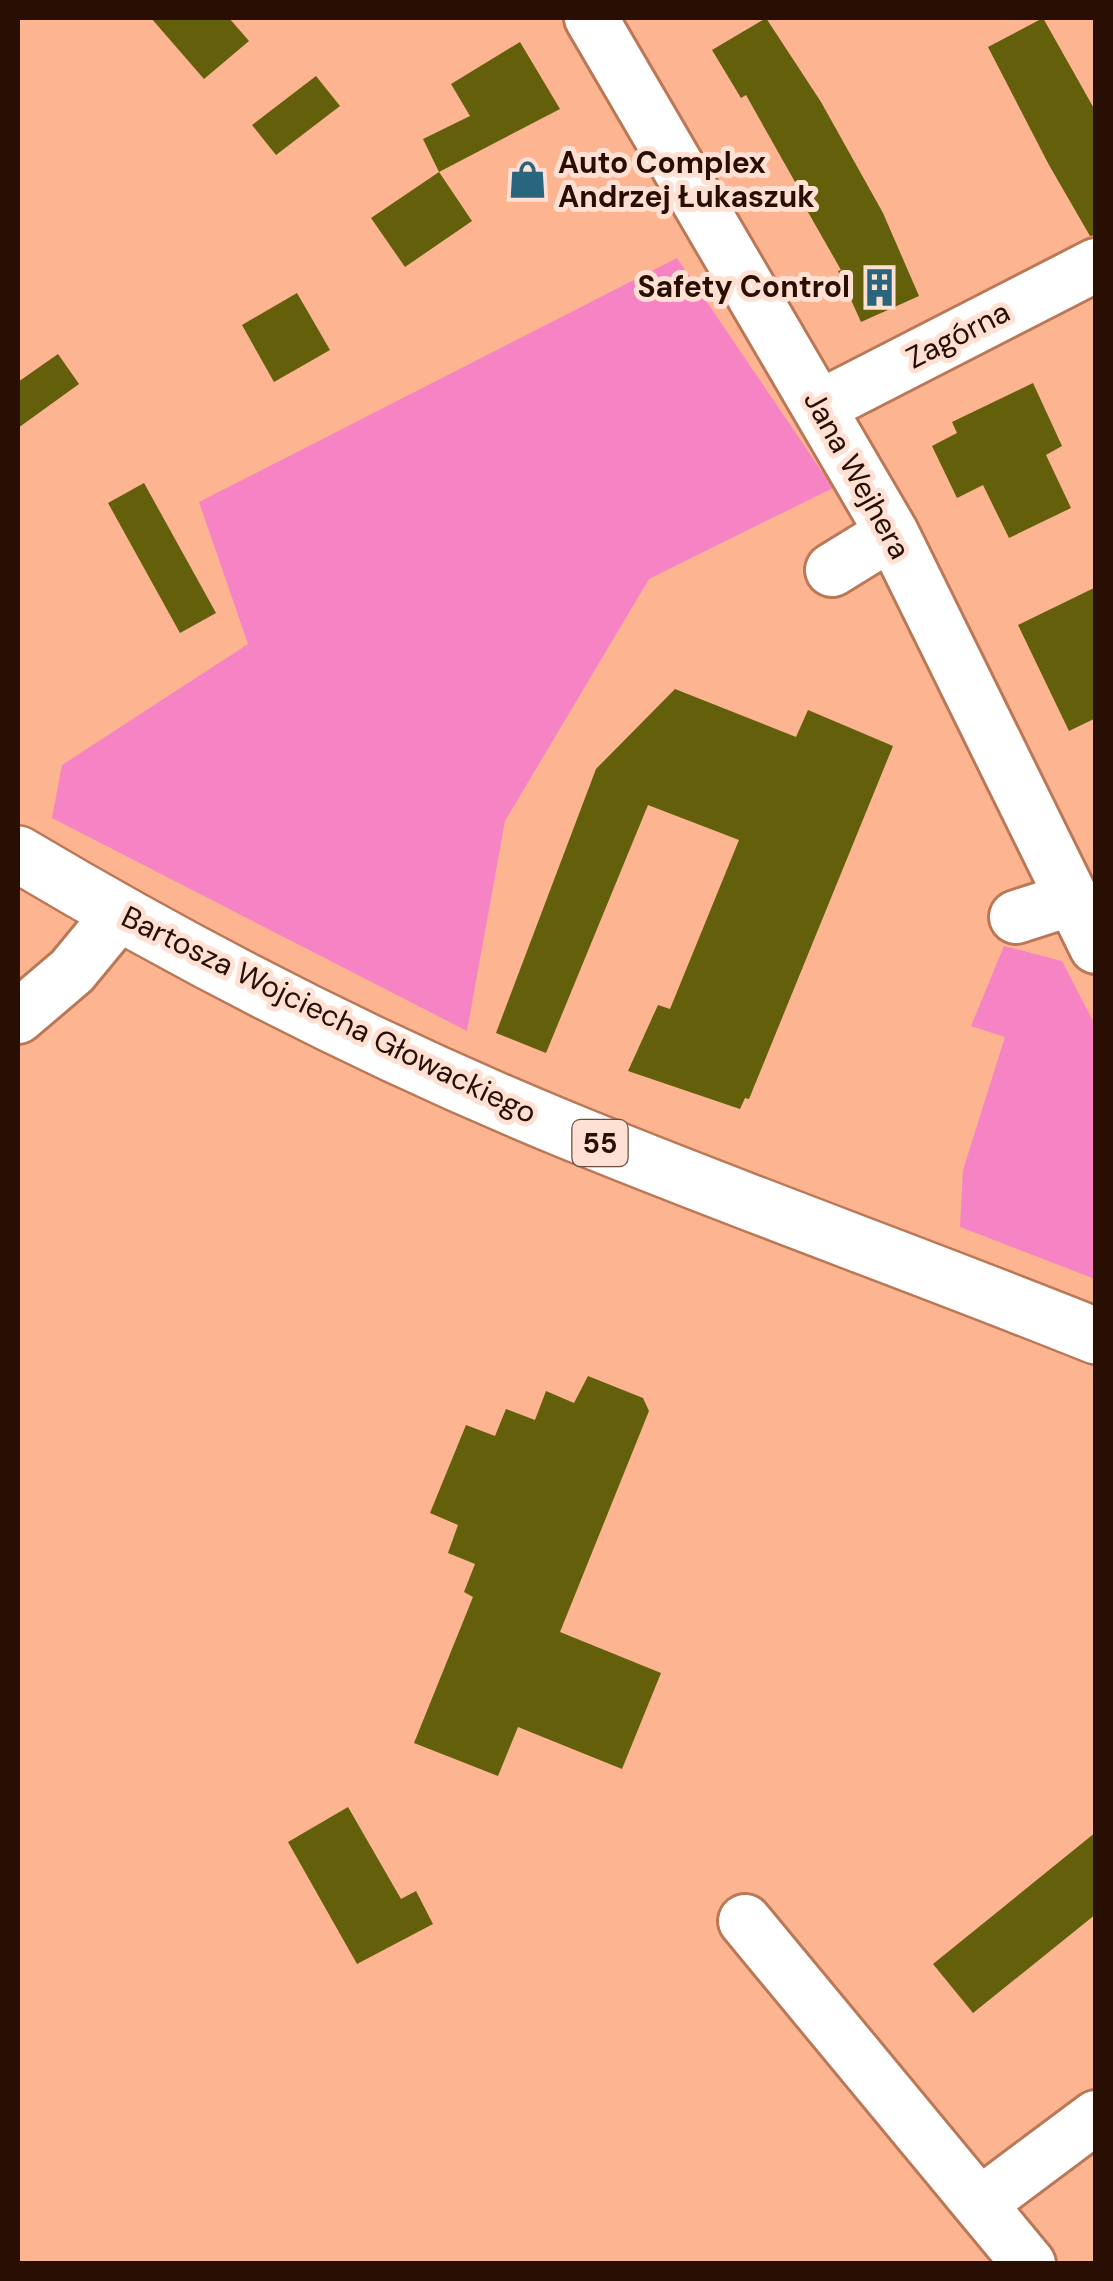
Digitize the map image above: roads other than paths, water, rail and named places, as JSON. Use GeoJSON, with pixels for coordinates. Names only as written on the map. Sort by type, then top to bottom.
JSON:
{"type":"FeatureCollection","features":[{"type":"Feature","properties":{"kind":"main road","name":"Bartosza Wojciecha Głowackiego"},"geometry":{"type":"LineString","coordinates":[[18,854],[119,914],[397,1056],[558,1126],[1096,1336]]}},
{"type":"Feature","properties":{"kind":"street","name":"Jana Wejhera"},"geometry":{"type":"LineString","coordinates":[[591,18],[892,533],[1069,900],[1096,947]]}},
{"type":"Feature","properties":{"kind":"street","name":"Zagórna"},"geometry":{"type":"LineString","coordinates":[[821,406],[1096,264]]}},
{"type":"Feature","properties":{"kind":"street"},"geometry":{"type":"LineString","coordinates":[[832,570],[892,533]]}},
{"type":"Feature","properties":{"kind":"street"},"geometry":{"type":"LineString","coordinates":[[1016,917],[1069,900]]}},
{"type":"Feature","properties":{"kind":"street"},"geometry":{"type":"LineString","coordinates":[[18,1017],[72,971],[119,914]]}},
{"type":"Feature","properties":{"kind":"street"},"geometry":{"type":"LineString","coordinates":[[745,1921],[1029,2264]]}},
{"type":"Feature","properties":{"kind":"street"},"geometry":{"type":"LineString","coordinates":[[981,2204],[1096,2117]]}},
{"type":"Feature","properties":{"kind":"place","name":"Auto Complex Andrzej Łukaszuk"},"geometry":{"type":"Point","coordinates":[528,180]}},
{"type":"Feature","properties":{"kind":"place","name":"Safety Control"},"geometry":{"type":"Point","coordinates":[880,287]}}]}
